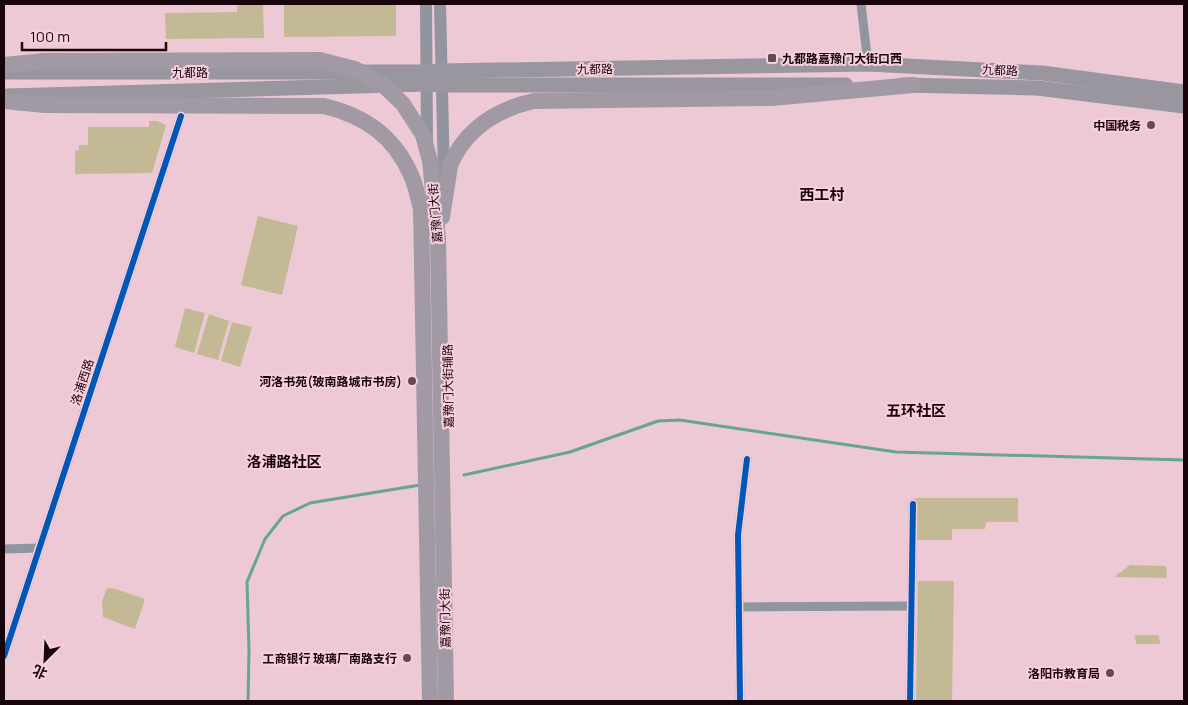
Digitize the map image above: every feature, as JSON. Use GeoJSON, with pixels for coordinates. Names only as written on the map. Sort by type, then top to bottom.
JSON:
{"type":"FeatureCollection","features":[{"type":"Feature","properties":{"kind":"highway","name":"嘉豫门大街"},"geometry":{"type":"LineString","coordinates":[[4,65],[44,61],[320,60],[356,69],[382,84],[403,104],[423,135],[430,161],[438,239],[446,701]]}},
{"type":"Feature","properties":{"kind":"highway"},"geometry":{"type":"LineString","coordinates":[[438,239],[450,165],[464,142],[478,126],[493,116],[518,105],[534,101],[772,98],[913,85]]}},
{"type":"Feature","properties":{"kind":"highway","name":"嘉豫门大街"},"geometry":{"type":"LineString","coordinates":[[4,101],[45,105],[324,106],[359,118],[379,131],[398,150],[412,177],[421,209],[430,701]]}},
{"type":"Feature","properties":{"kind":"main road"},"geometry":{"type":"LineString","coordinates":[[426,4],[434,78]]}},
{"type":"Feature","properties":{"kind":"main road"},"geometry":{"type":"LineString","coordinates":[[434,78],[440,4]]}},
{"type":"Feature","properties":{"kind":"main road","name":"九都路"},"geometry":{"type":"LineString","coordinates":[[4,96],[434,78],[868,64],[1042,72],[1184,92]]}},
{"type":"Feature","properties":{"kind":"main road","name":"九都路"},"geometry":{"type":"LineString","coordinates":[[4,72],[1037,88],[1184,106]]}},
{"type":"Feature","properties":{"kind":"main road","name":"嘉豫门大街辅路"},"geometry":{"type":"LineString","coordinates":[[430,701],[434,78]]}},
{"type":"Feature","properties":{"kind":"main road","name":"嘉豫门大街辅路"},"geometry":{"type":"LineString","coordinates":[[434,78],[453,701]]}},
{"type":"Feature","properties":{"kind":"street"},"geometry":{"type":"LineString","coordinates":[[861,4],[868,64]]}},
{"type":"Feature","properties":{"kind":"street","name":"洛浦西路"},"geometry":{"type":"LineString","coordinates":[[4,656],[182,116]]}},
{"type":"Feature","properties":{"kind":"street"},"geometry":{"type":"LineString","coordinates":[[740,701],[738,535],[747,459]]}},
{"type":"Feature","properties":{"kind":"street"},"geometry":{"type":"LineString","coordinates":[[910,701],[913,504]]}},
{"type":"Feature","properties":{"kind":"street"},"geometry":{"type":"LineString","coordinates":[[4,549],[39,548]]}},
{"type":"Feature","properties":{"kind":"street"},"geometry":{"type":"LineString","coordinates":[[739,607],[911,606]]}},
{"type":"Feature","properties":{"kind":"shaded area"},"geometry":{"type":"Polygon","coordinates":[[[237,4],[263,4],[264,38],[166,39],[165,13],[237,12],[237,4]]]}},
{"type":"Feature","properties":{"kind":"shaded area"},"geometry":{"type":"Polygon","coordinates":[[[284,4],[396,4],[396,36],[284,37],[284,4]]]}},
{"type":"Feature","properties":{"kind":"shaded area"},"geometry":{"type":"Polygon","coordinates":[[[149,121],[157,121],[166,125],[152,173],[75,174],[75,151],[79,150],[79,145],[88,145],[88,127],[149,127],[149,121]]]}},
{"type":"Feature","properties":{"kind":"shaded area"},"geometry":{"type":"Polygon","coordinates":[[[258,216],[298,226],[282,295],[241,285],[258,216]]]}},
{"type":"Feature","properties":{"kind":"shaded area"},"geometry":{"type":"Polygon","coordinates":[[[185,308],[205,313],[194,353],[175,347],[185,308]]]}},
{"type":"Feature","properties":{"kind":"shaded area"},"geometry":{"type":"Polygon","coordinates":[[[209,314],[229,321],[218,360],[197,354],[209,314]]]}},
{"type":"Feature","properties":{"kind":"shaded area"},"geometry":{"type":"Polygon","coordinates":[[[232,322],[252,327],[240,367],[221,361],[232,322]]]}},
{"type":"Feature","properties":{"kind":"shaded area"},"geometry":{"type":"Polygon","coordinates":[[[915,498],[1018,498],[1018,522],[986,522],[985,529],[952,529],[952,540],[915,540],[915,498]]]}},
{"type":"Feature","properties":{"kind":"shaded area"},"geometry":{"type":"Polygon","coordinates":[[[1130,565],[1166,566],[1167,578],[1114,577],[1130,565]]]}},
{"type":"Feature","properties":{"kind":"shaded area"},"geometry":{"type":"Polygon","coordinates":[[[918,581],[954,581],[952,701],[916,701],[918,581]]]}},
{"type":"Feature","properties":{"kind":"shaded area"},"geometry":{"type":"Polygon","coordinates":[[[107,588],[116,589],[145,599],[135,629],[103,617],[102,601],[107,588]]]}},
{"type":"Feature","properties":{"kind":"shaded area"},"geometry":{"type":"Polygon","coordinates":[[[1135,635],[1159,635],[1160,644],[1136,644],[1135,635]]]}},
{"type":"Feature","properties":{"kind":"waterway"},"geometry":{"type":"LineString","coordinates":[[464,475],[570,452],[658,421],[680,420],[896,452],[1184,460]]}},
{"type":"Feature","properties":{"kind":"waterway"},"geometry":{"type":"LineString","coordinates":[[248,701],[247,582],[265,539],[283,516],[310,503],[420,485]]}},
{"type":"Feature","properties":{"kind":"cycle path"},"geometry":{"type":"LineString","coordinates":[[4,656],[181,116]]}},
{"type":"Feature","properties":{"kind":"cycle path"},"geometry":{"type":"LineString","coordinates":[[740,701],[738,535],[747,459]]}},
{"type":"Feature","properties":{"kind":"cycle path"},"geometry":{"type":"LineString","coordinates":[[910,701],[913,504]]}},
{"type":"Feature","properties":{"kind":"place","name":"九都路嘉豫门大街口西"},"geometry":{"type":"Point","coordinates":[772,58]}},
{"type":"Feature","properties":{"kind":"place","name":"中国税务"},"geometry":{"type":"Point","coordinates":[1151,125]}},
{"type":"Feature","properties":{"kind":"place","name":"河洛书苑(玻南路城市书房)"},"geometry":{"type":"Point","coordinates":[412,381]}},
{"type":"Feature","properties":{"kind":"place","name":"工商银行 玻璃厂南路支行"},"geometry":{"type":"Point","coordinates":[407,658]}},
{"type":"Feature","properties":{"kind":"place","name":"洛阳市教育局"},"geometry":{"type":"Point","coordinates":[1110,673]}},
{"type":"Feature","properties":{"kind":"district","name":"西工村"},"geometry":{"type":"Point","coordinates":[822,194]}},
{"type":"Feature","properties":{"kind":"district","name":"五环社区"},"geometry":{"type":"Point","coordinates":[916,410]}},
{"type":"Feature","properties":{"kind":"district","name":"洛浦路社区"},"geometry":{"type":"Point","coordinates":[284,461]}}]}
